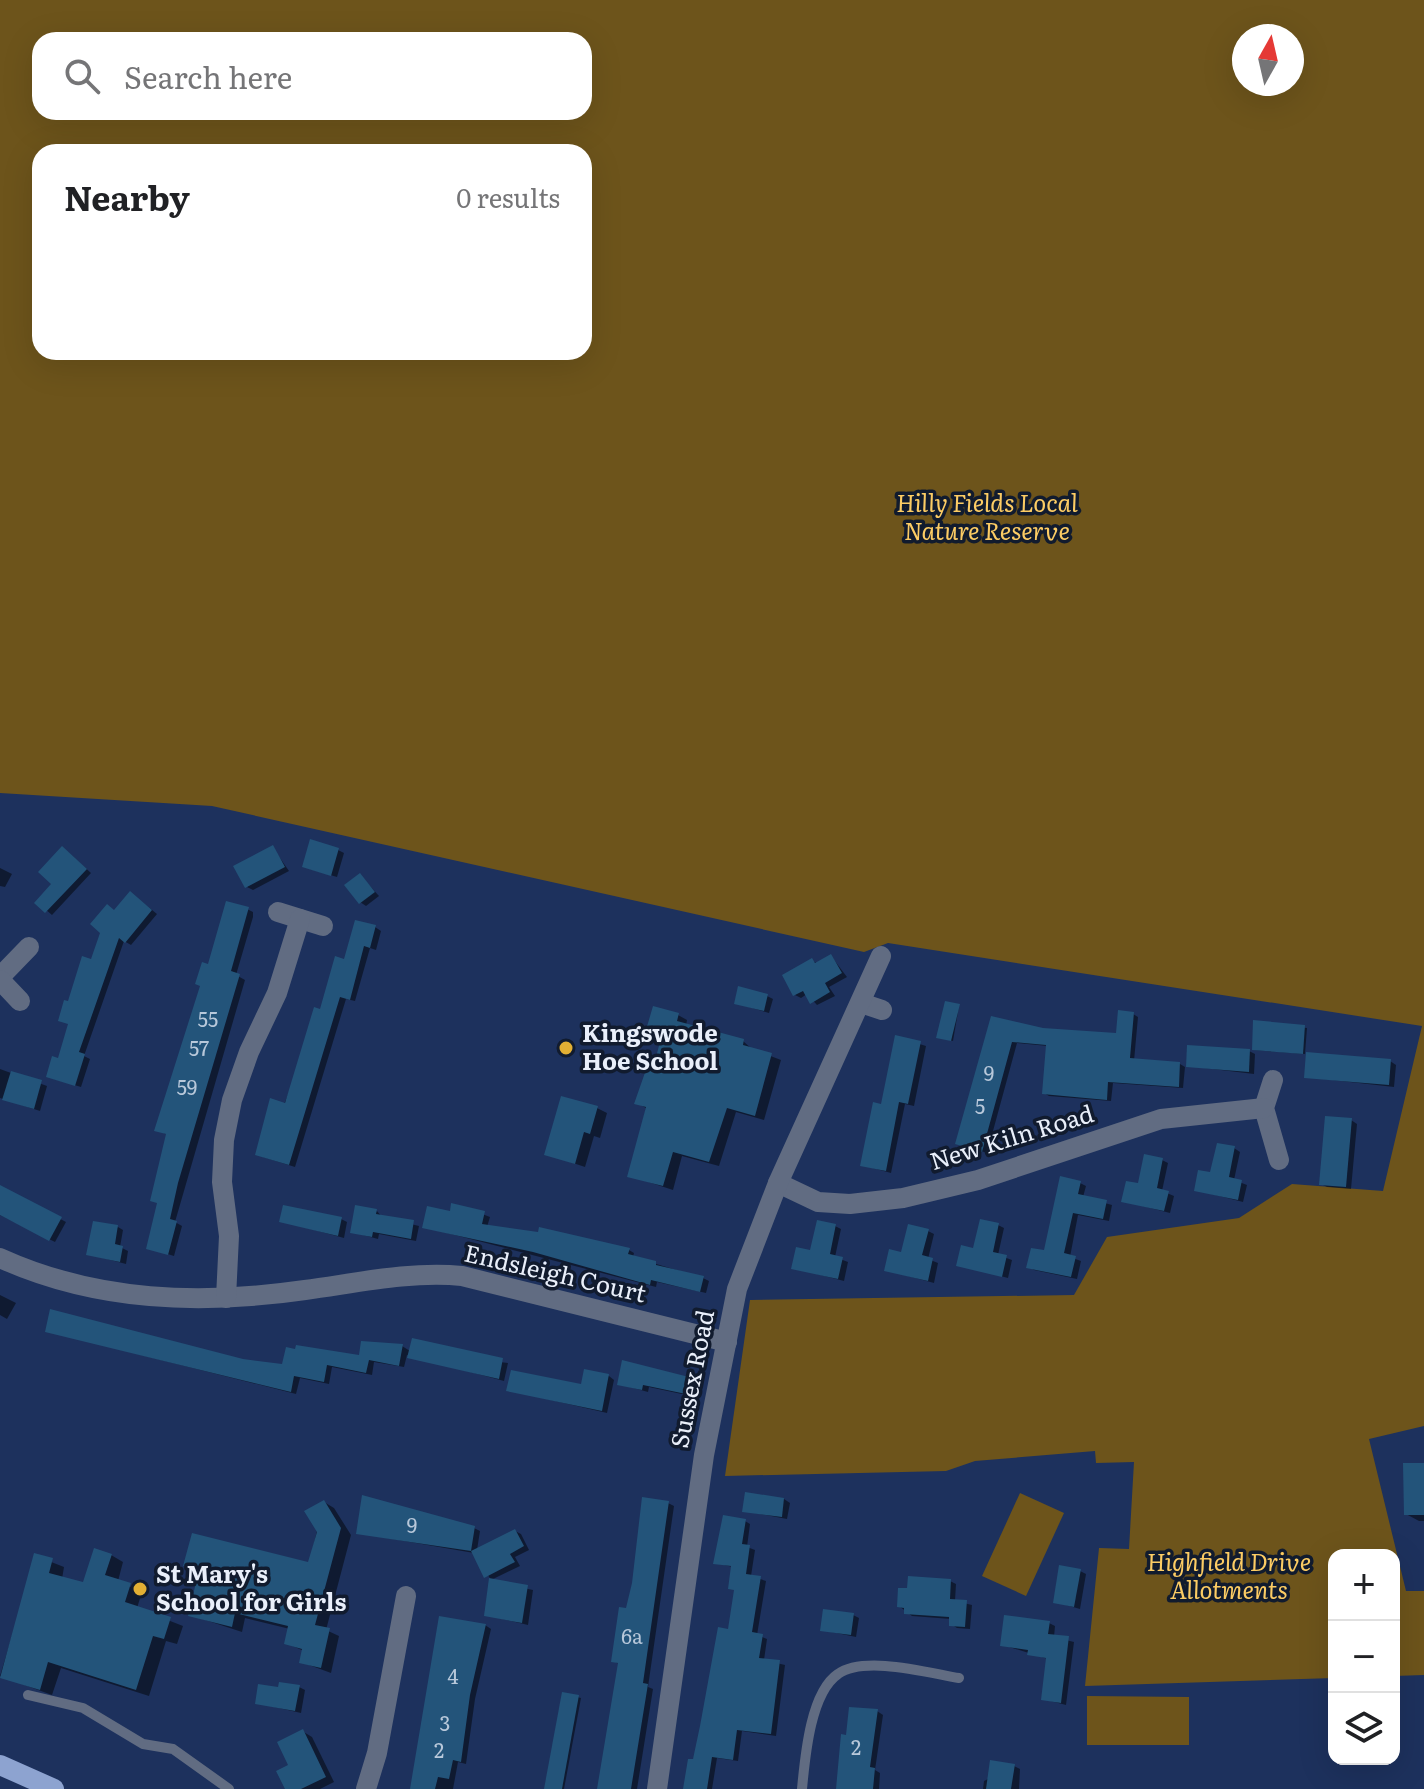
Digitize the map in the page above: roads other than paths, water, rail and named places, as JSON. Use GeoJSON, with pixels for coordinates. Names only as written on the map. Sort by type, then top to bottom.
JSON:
{"type":"FeatureCollection","features":[{"type":"Feature","properties":{"kind":"main road"},"geometry":{"type":"LineString","coordinates":[[0,1765],[54,1789]]}},
{"type":"Feature","properties":{"kind":"street"},"geometry":{"type":"LineString","coordinates":[[278,912],[323,926]]}},
{"type":"Feature","properties":{"kind":"street"},"geometry":{"type":"LineString","coordinates":[[226,1298],[229,1236],[222,1182],[224,1140],[232,1100],[277,993],[300,919]]}},
{"type":"Feature","properties":{"kind":"street"},"geometry":{"type":"LineString","coordinates":[[20,1001],[0,978],[29,947]]}},
{"type":"Feature","properties":{"kind":"street","name":"Sussex Road"},"geometry":{"type":"LineString","coordinates":[[657,1789],[704,1455],[747,1255],[881,956]]}},
{"type":"Feature","properties":{"kind":"street"},"geometry":{"type":"LineString","coordinates":[[861,1003],[882,1010]]}},
{"type":"Feature","properties":{"kind":"street"},"geometry":{"type":"LineString","coordinates":[[1273,1080],[1264,1108],[1279,1160]]}},
{"type":"Feature","properties":{"kind":"street","name":"New Kiln Road"},"geometry":{"type":"LineString","coordinates":[[778,1183],[818,1202],[850,1204],[903,1198],[978,1180],[1161,1119],[1264,1108]]}},
{"type":"Feature","properties":{"kind":"street","name":"Endsleigh Court"},"geometry":{"type":"LineString","coordinates":[[0,1258],[25,1269],[102,1290],[165,1300],[226,1298],[441,1274],[462,1276],[727,1342]]}},
{"type":"Feature","properties":{"kind":"street"},"geometry":{"type":"LineString","coordinates":[[366,1789],[377,1753],[406,1596]]}},
{"type":"Feature","properties":{"kind":"lane"},"geometry":{"type":"LineString","coordinates":[[802,1789],[806,1751],[819,1700],[838,1673],[863,1666],[887,1666],[959,1678]]}},
{"type":"Feature","properties":{"kind":"lane"},"geometry":{"type":"LineString","coordinates":[[28,1695],[83,1708],[143,1744],[173,1749],[229,1789]]}},
{"type":"Feature","properties":{"kind":"place","name":"Kingswode Hoe School"},"geometry":{"type":"Point","coordinates":[566,1048]}},
{"type":"Feature","properties":{"kind":"place","name":"St Mary's School for Girls"},"geometry":{"type":"Point","coordinates":[140,1589]}},
{"type":"Feature","properties":{"kind":"park label","name":"Hilly Fields Local Nature Reserve"},"geometry":{"type":"Point","coordinates":[987,518]}},
{"type":"Feature","properties":{"kind":"park label","name":"Highfield Drive Allotments"},"geometry":{"type":"Point","coordinates":[1229,1577]}}]}
